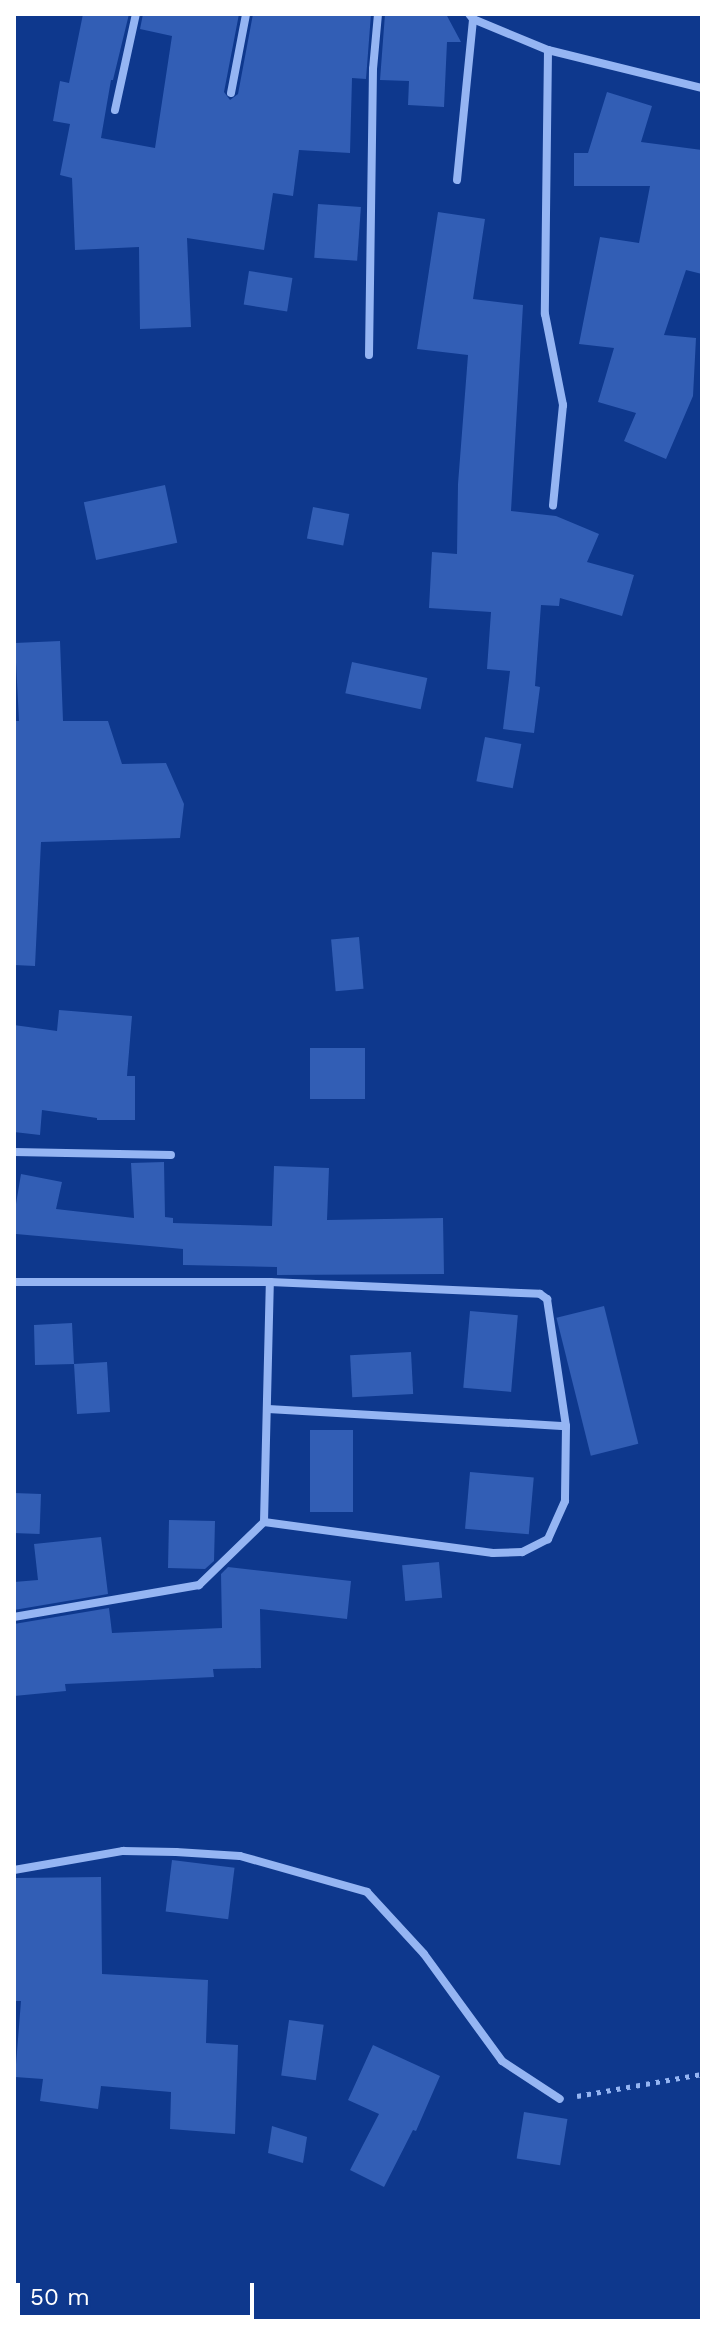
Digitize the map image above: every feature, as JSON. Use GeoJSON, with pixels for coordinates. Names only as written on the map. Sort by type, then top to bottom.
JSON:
{"type":"FeatureCollection","features":[{"type":"Feature","properties":{"kind":"street"},"geometry":{"type":"LineString","coordinates":[[115,110],[136,14]]}},
{"type":"Feature","properties":{"kind":"street"},"geometry":{"type":"LineString","coordinates":[[231,93],[246,14]]}},
{"type":"Feature","properties":{"kind":"street"},"geometry":{"type":"LineString","coordinates":[[369,355],[373,69],[378,14]]}},
{"type":"Feature","properties":{"kind":"street"},"geometry":{"type":"LineString","coordinates":[[457,180],[471,16],[548,50],[702,88]]}},
{"type":"Feature","properties":{"kind":"street"},"geometry":{"type":"LineString","coordinates":[[548,50],[545,314],[563,405],[553,506]]}},
{"type":"Feature","properties":{"kind":"street"},"geometry":{"type":"LineString","coordinates":[[14,1152],[171,1155]]}},
{"type":"Feature","properties":{"kind":"street"},"geometry":{"type":"LineString","coordinates":[[14,1282],[270,1282],[544,1295],[566,1426],[565,1501],[548,1539],[522,1552],[493,1553],[264,1522]]}},
{"type":"Feature","properties":{"kind":"street"},"geometry":{"type":"LineString","coordinates":[[14,1617],[199,1585],[264,1522],[270,1282]]}},
{"type":"Feature","properties":{"kind":"street"},"geometry":{"type":"LineString","coordinates":[[268,1409],[566,1426]]}},
{"type":"Feature","properties":{"kind":"street"},"geometry":{"type":"LineString","coordinates":[[14,1870],[123,1851],[176,1852],[240,1856],[367,1892],[424,1954],[502,2061],[560,2099]]}},
{"type":"Feature","properties":{"kind":"path"},"geometry":{"type":"LineString","coordinates":[[560,2099],[702,2074]]}},
{"type":"Feature","properties":{"kind":"building"},"geometry":{"type":"Polygon","coordinates":[[[83,14],[129,14],[111,80],[101,138],[155,148],[172,36],[140,29],[143,14],[239,14],[224,92],[230,100],[238,94],[253,14],[371,14],[366,79],[352,78],[350,153],[299,150],[293,196],[273,193],[264,250],[187,238],[191,327],[140,329],[139,247],[75,250],[72,178],[60,175],[70,124],[53,121],[60,81],[69,83],[83,14]]]}},
{"type":"Feature","properties":{"kind":"building"},"geometry":{"type":"Polygon","coordinates":[[[385,14],[446,14],[461,42],[447,42],[444,107],[408,105],[409,81],[380,80],[385,14]]]}},
{"type":"Feature","properties":{"kind":"building"},"geometry":{"type":"Polygon","coordinates":[[[607,92],[652,106],[641,142],[702,150],[702,274],[686,270],[664,335],[696,338],[693,396],[666,459],[624,441],[636,413],[598,402],[614,348],[579,344],[600,237],[639,243],[650,186],[574,186],[574,153],[588,153],[607,92]]]}},
{"type":"Feature","properties":{"kind":"building"},"geometry":{"type":"Polygon","coordinates":[[[318,204],[361,207],[357,261],[314,258],[318,204]]]}},
{"type":"Feature","properties":{"kind":"building"},"geometry":{"type":"Polygon","coordinates":[[[438,212],[485,219],[473,299],[523,305],[511,511],[556,516],[599,534],[587,562],[634,575],[622,616],[560,598],[559,606],[541,605],[535,686],[540,687],[534,733],[503,729],[510,671],[487,669],[491,612],[429,608],[432,552],[457,554],[458,484],[468,355],[417,349],[438,212]]]}},
{"type":"Feature","properties":{"kind":"building"},"geometry":{"type":"Polygon","coordinates":[[[249,271],[292,278],[287,311],[244,305],[249,271]]]}},
{"type":"Feature","properties":{"kind":"building"},"geometry":{"type":"Polygon","coordinates":[[[165,485],[177,543],[96,560],[84,502],[165,485]]]}},
{"type":"Feature","properties":{"kind":"building"},"geometry":{"type":"Polygon","coordinates":[[[313,507],[349,514],[343,545],[307,538],[313,507]]]}},
{"type":"Feature","properties":{"kind":"building"},"geometry":{"type":"Polygon","coordinates":[[[60,641],[63,721],[108,721],[122,764],[166,763],[184,804],[180,838],[41,842],[35,966],[14,965],[14,721],[19,721],[15,643],[60,641]]]}},
{"type":"Feature","properties":{"kind":"building"},"geometry":{"type":"Polygon","coordinates":[[[352,662],[427,678],[421,709],[345,693],[352,662]]]}},
{"type":"Feature","properties":{"kind":"building"},"geometry":{"type":"Polygon","coordinates":[[[485,737],[521,744],[513,788],[476,781],[485,737]]]}},
{"type":"Feature","properties":{"kind":"building"},"geometry":{"type":"Polygon","coordinates":[[[359,937],[364,989],[336,991],[331,939],[359,937]]]}},
{"type":"Feature","properties":{"kind":"building"},"geometry":{"type":"Polygon","coordinates":[[[59,1010],[132,1016],[127,1076],[135,1076],[135,1120],[97,1120],[42,1110],[40,1135],[14,1132],[14,1025],[57,1031],[59,1010]]]}},
{"type":"Feature","properties":{"kind":"building"},"geometry":{"type":"Polygon","coordinates":[[[310,1048],[365,1048],[365,1099],[310,1099],[310,1048]]]}},
{"type":"Feature","properties":{"kind":"building"},"geometry":{"type":"Polygon","coordinates":[[[164,1162],[165,1217],[173,1218],[173,1223],[272,1226],[274,1166],[329,1168],[327,1220],[443,1218],[444,1274],[277,1275],[277,1267],[183,1265],[183,1249],[16,1234],[15,1210],[21,1174],[62,1182],[56,1209],[134,1218],[131,1163],[164,1162]]]}},
{"type":"Feature","properties":{"kind":"building"},"geometry":{"type":"Polygon","coordinates":[[[604,1306],[638,1444],[591,1456],[556,1318],[604,1306]]]}},
{"type":"Feature","properties":{"kind":"building"},"geometry":{"type":"Polygon","coordinates":[[[470,1311],[518,1315],[511,1392],[463,1388],[470,1311]]]}},
{"type":"Feature","properties":{"kind":"building"},"geometry":{"type":"Polygon","coordinates":[[[72,1323],[74,1364],[35,1365],[34,1325],[72,1323]]]}},
{"type":"Feature","properties":{"kind":"building"},"geometry":{"type":"Polygon","coordinates":[[[411,1352],[413,1394],[352,1397],[350,1355],[411,1352]]]}},
{"type":"Feature","properties":{"kind":"building"},"geometry":{"type":"Polygon","coordinates":[[[107,1362],[110,1412],[77,1414],[74,1364],[107,1362]]]}},
{"type":"Feature","properties":{"kind":"building"},"geometry":{"type":"Polygon","coordinates":[[[310,1430],[353,1430],[353,1512],[310,1512],[310,1430]]]}},
{"type":"Feature","properties":{"kind":"building"},"geometry":{"type":"Polygon","coordinates":[[[470,1472],[534,1478],[529,1534],[465,1529],[470,1472]]]}},
{"type":"Feature","properties":{"kind":"building"},"geometry":{"type":"Polygon","coordinates":[[[14,1493],[41,1494],[40,1534],[14,1533],[14,1493]]]}},
{"type":"Feature","properties":{"kind":"building"},"geometry":{"type":"Polygon","coordinates":[[[169,1520],[215,1521],[214,1561],[205,1569],[168,1568],[169,1520]]]}},
{"type":"Feature","properties":{"kind":"building"},"geometry":{"type":"Polygon","coordinates":[[[101,1537],[108,1594],[14,1610],[14,1582],[38,1580],[34,1544],[101,1537]]]}},
{"type":"Feature","properties":{"kind":"building"},"geometry":{"type":"Polygon","coordinates":[[[439,1562],[442,1598],[405,1601],[402,1565],[439,1562]]]}},
{"type":"Feature","properties":{"kind":"building"},"geometry":{"type":"Polygon","coordinates":[[[228,1567],[351,1581],[347,1619],[260,1609],[261,1668],[213,1669],[214,1677],[65,1684],[66,1691],[14,1696],[14,1624],[109,1608],[112,1633],[222,1628],[221,1574],[228,1567]]]}},
{"type":"Feature","properties":{"kind":"building"},"geometry":{"type":"Polygon","coordinates":[[[172,1860],[235,1868],[228,1919],[166,1912],[172,1860]]]}},
{"type":"Feature","properties":{"kind":"building"},"geometry":{"type":"Polygon","coordinates":[[[101,1877],[102,1974],[208,1980],[206,2043],[238,2045],[235,2134],[170,2129],[171,2092],[101,2086],[98,2109],[40,2101],[43,2079],[15,2077],[21,2001],[14,2001],[14,1878],[101,1877]]]}},
{"type":"Feature","properties":{"kind":"building"},"geometry":{"type":"Polygon","coordinates":[[[289,2020],[324,2025],[316,2080],[281,2075],[289,2020]]]}},
{"type":"Feature","properties":{"kind":"building"},"geometry":{"type":"Polygon","coordinates":[[[373,2045],[440,2076],[416,2131],[413,2130],[384,2187],[350,2170],[379,2114],[348,2100],[373,2045]]]}},
{"type":"Feature","properties":{"kind":"building"},"geometry":{"type":"Polygon","coordinates":[[[524,2112],[567,2119],[560,2165],[517,2158],[524,2112]]]}},
{"type":"Feature","properties":{"kind":"building"},"geometry":{"type":"Polygon","coordinates":[[[272,2126],[307,2137],[303,2163],[268,2153],[272,2126]]]}}]}
